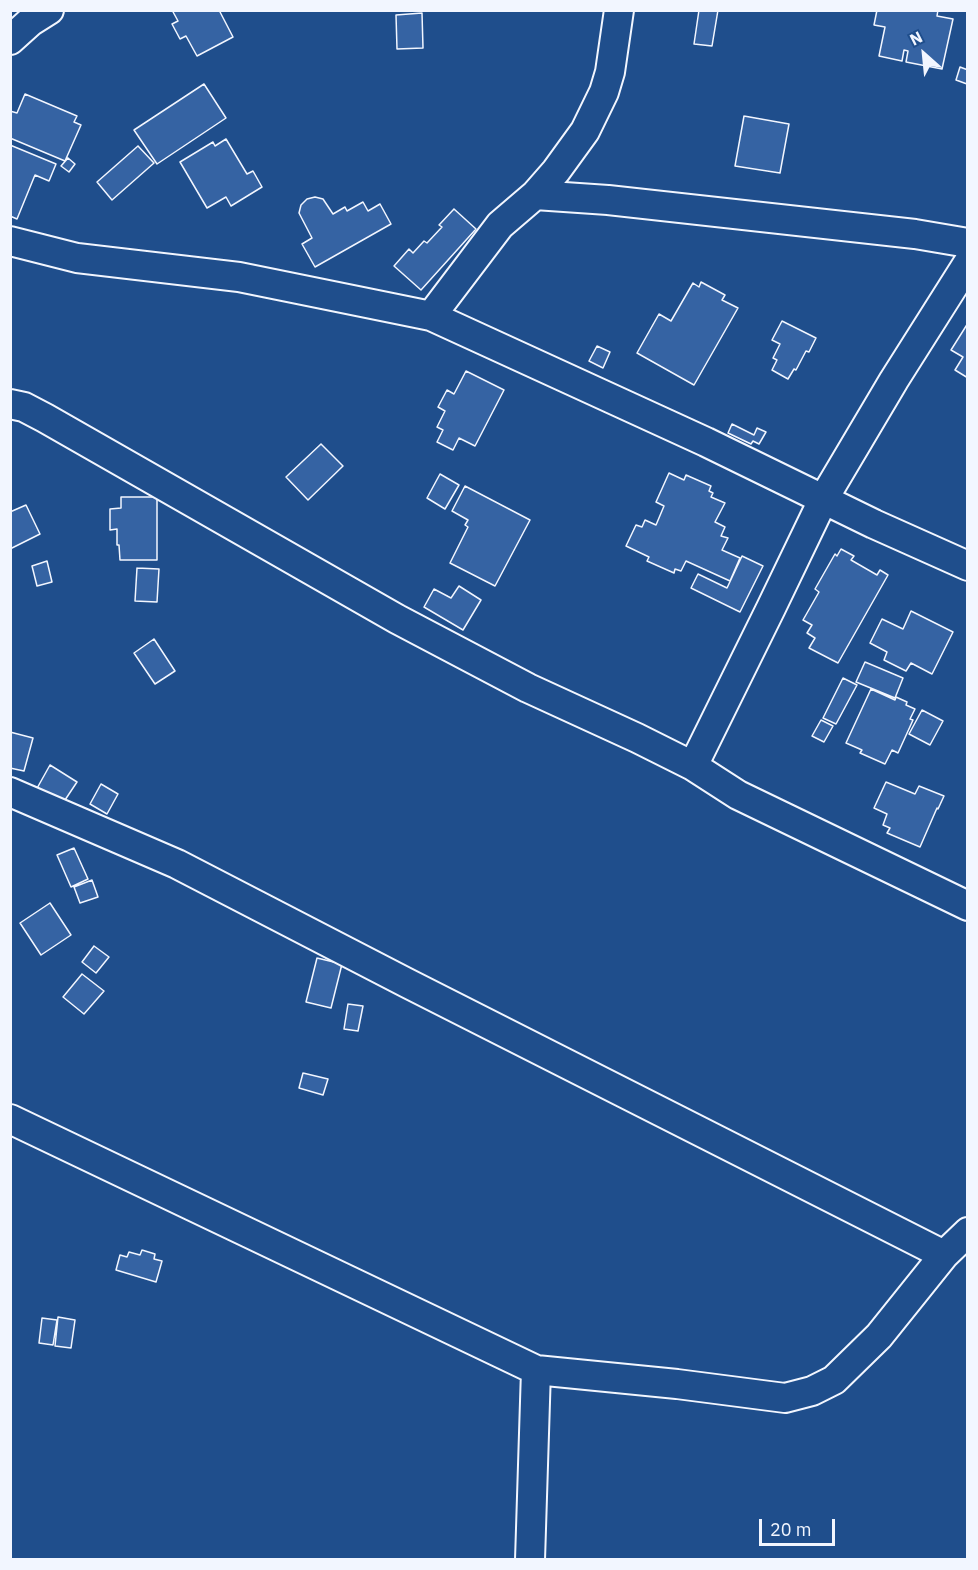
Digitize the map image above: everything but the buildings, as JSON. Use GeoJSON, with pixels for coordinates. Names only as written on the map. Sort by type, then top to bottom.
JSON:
{"type":"FeatureCollection","features":[{"type":"Feature","properties":{"kind":"street"},"geometry":{"type":"LineString","coordinates":[[10,40],[30,22],[49,10]]}},
{"type":"Feature","properties":{"kind":"street"},"geometry":{"type":"LineString","coordinates":[[431,316],[500,225],[535,195],[585,131],[604,92],[610,72],[619,10]]}},
{"type":"Feature","properties":{"kind":"street"},"geometry":{"type":"LineString","coordinates":[[535,195],[608,200],[880,230],[968,243]]}},
{"type":"Feature","properties":{"kind":"street"},"geometry":{"type":"LineString","coordinates":[[10,241],[77,258],[239,277],[431,316],[706,442],[874,524],[968,566]]}},
{"type":"Feature","properties":{"kind":"street"},"geometry":{"type":"LineString","coordinates":[[693,766],[824,498],[894,380],[968,263]]}},
{"type":"Feature","properties":{"kind":"street"},"geometry":{"type":"LineString","coordinates":[[15,412],[528,688],[637,738],[693,766],[738,795],[968,906]]}},
{"type":"Feature","properties":{"kind":"street"},"geometry":{"type":"LineString","coordinates":[[10,792],[177,864],[944,1255]]}},
{"type":"Feature","properties":{"kind":"street"},"geometry":{"type":"LineString","coordinates":[[10,1119],[536,1370],[677,1384],[785,1398],[812,1391],[834,1380],[879,1336],[944,1255],[968,1232]]}},
{"type":"Feature","properties":{"kind":"street"},"geometry":{"type":"LineString","coordinates":[[530,1560],[536,1370]]}}]}
